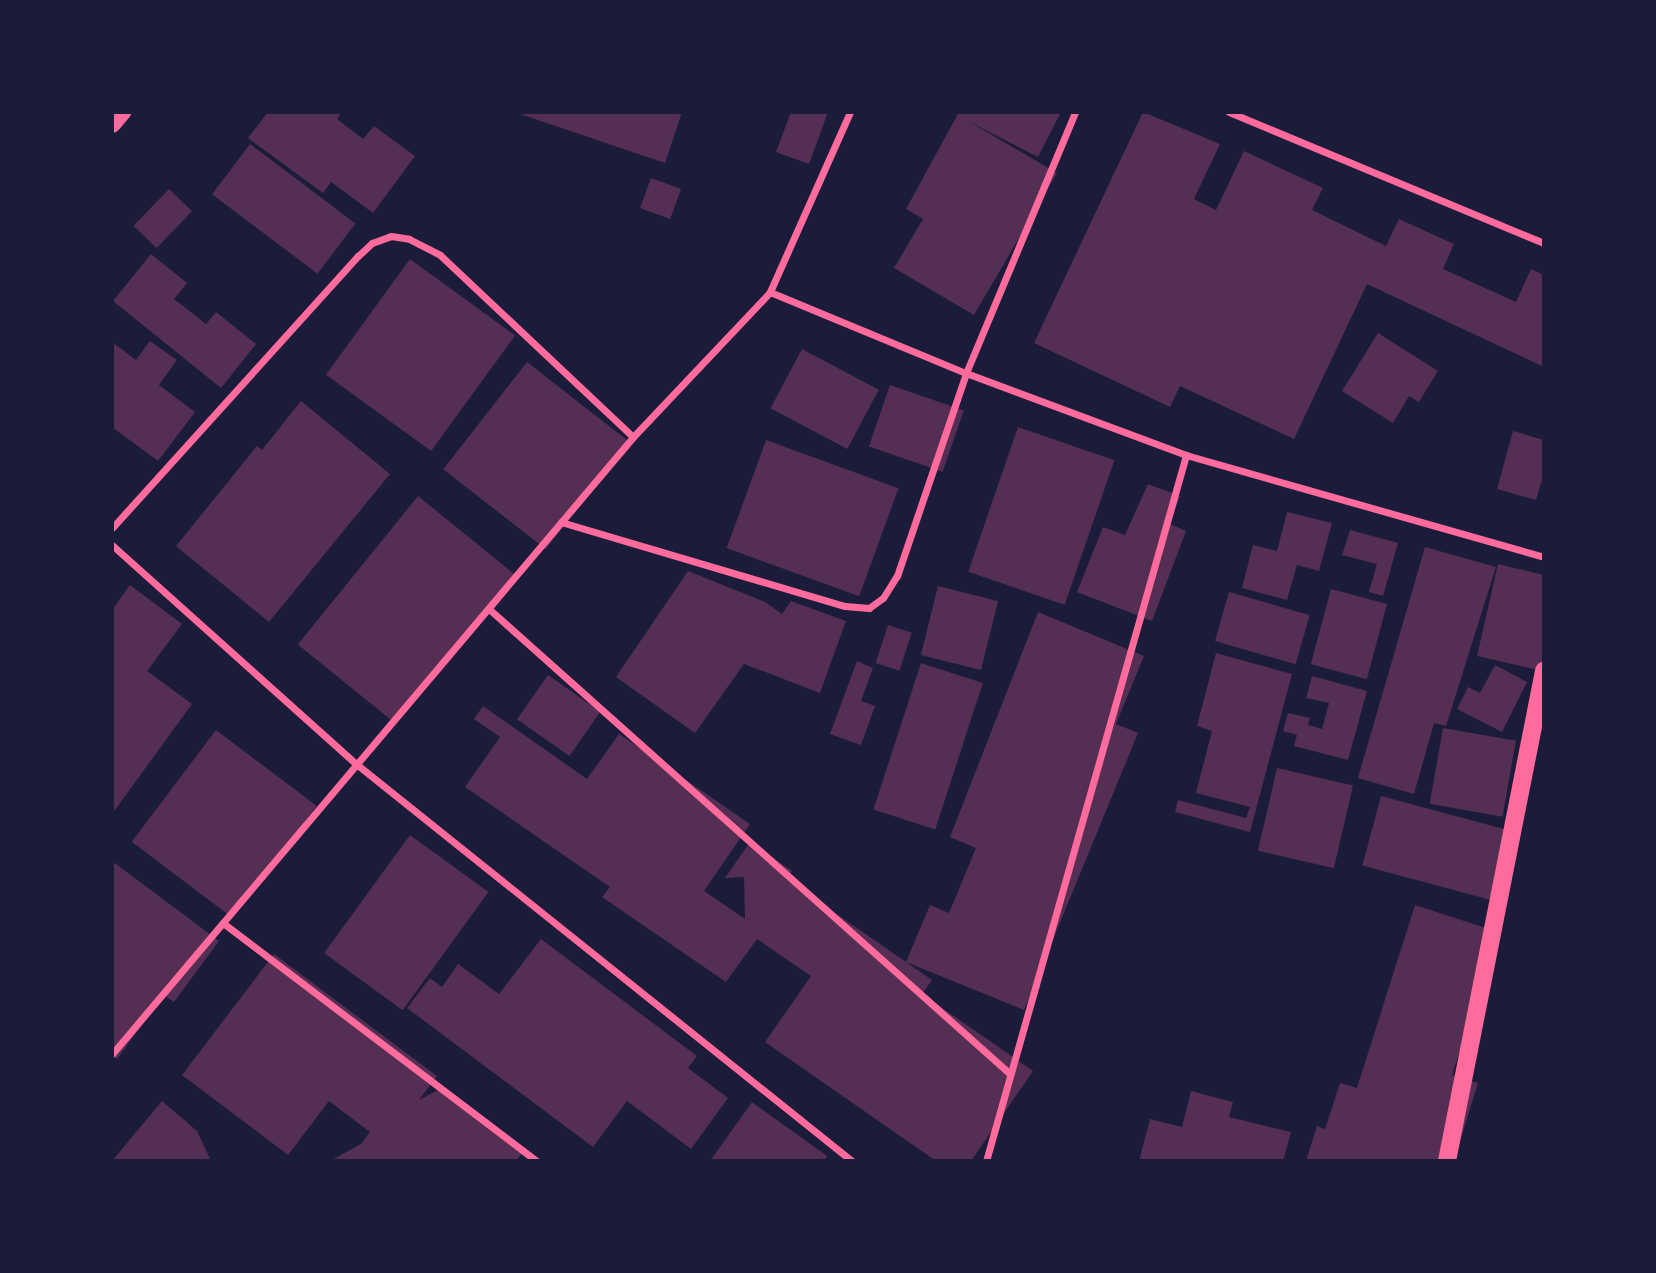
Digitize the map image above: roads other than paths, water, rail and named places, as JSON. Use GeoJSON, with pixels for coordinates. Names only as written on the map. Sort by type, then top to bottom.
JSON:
{"type":"FeatureCollection","features":[{"type":"Feature","properties":{"kind":"main road"},"geometry":{"type":"LineString","coordinates":[[112,124],[122,112]]}},
{"type":"Feature","properties":{"kind":"main road"},"geometry":{"type":"LineString","coordinates":[[1447,1161],[1544,671]]}},
{"type":"Feature","properties":{"kind":"street"},"geometry":{"type":"LineString","coordinates":[[112,1054],[633,437],[770,292],[850,112]]}},
{"type":"Feature","properties":{"kind":"street"},"geometry":{"type":"LineString","coordinates":[[561,522],[845,606],[869,608],[883,598],[897,576],[966,373],[1075,112]]}},
{"type":"Feature","properties":{"kind":"street"},"geometry":{"type":"LineString","coordinates":[[1229,112],[1544,243]]}},
{"type":"Feature","properties":{"kind":"street"},"geometry":{"type":"LineString","coordinates":[[112,528],[358,256],[372,243],[391,236],[409,239],[440,256],[633,437]]}},
{"type":"Feature","properties":{"kind":"street"},"geometry":{"type":"LineString","coordinates":[[770,292],[966,373],[1186,455],[1544,557]]}},
{"type":"Feature","properties":{"kind":"street"},"geometry":{"type":"LineString","coordinates":[[986,1161],[1008,1072],[1186,455]]}},
{"type":"Feature","properties":{"kind":"street"},"geometry":{"type":"LineString","coordinates":[[112,545],[355,763],[852,1161]]}},
{"type":"Feature","properties":{"kind":"street"},"geometry":{"type":"LineString","coordinates":[[489,609],[1008,1072]]}},
{"type":"Feature","properties":{"kind":"street"},"geometry":{"type":"LineString","coordinates":[[223,923],[536,1161]]}}]}
